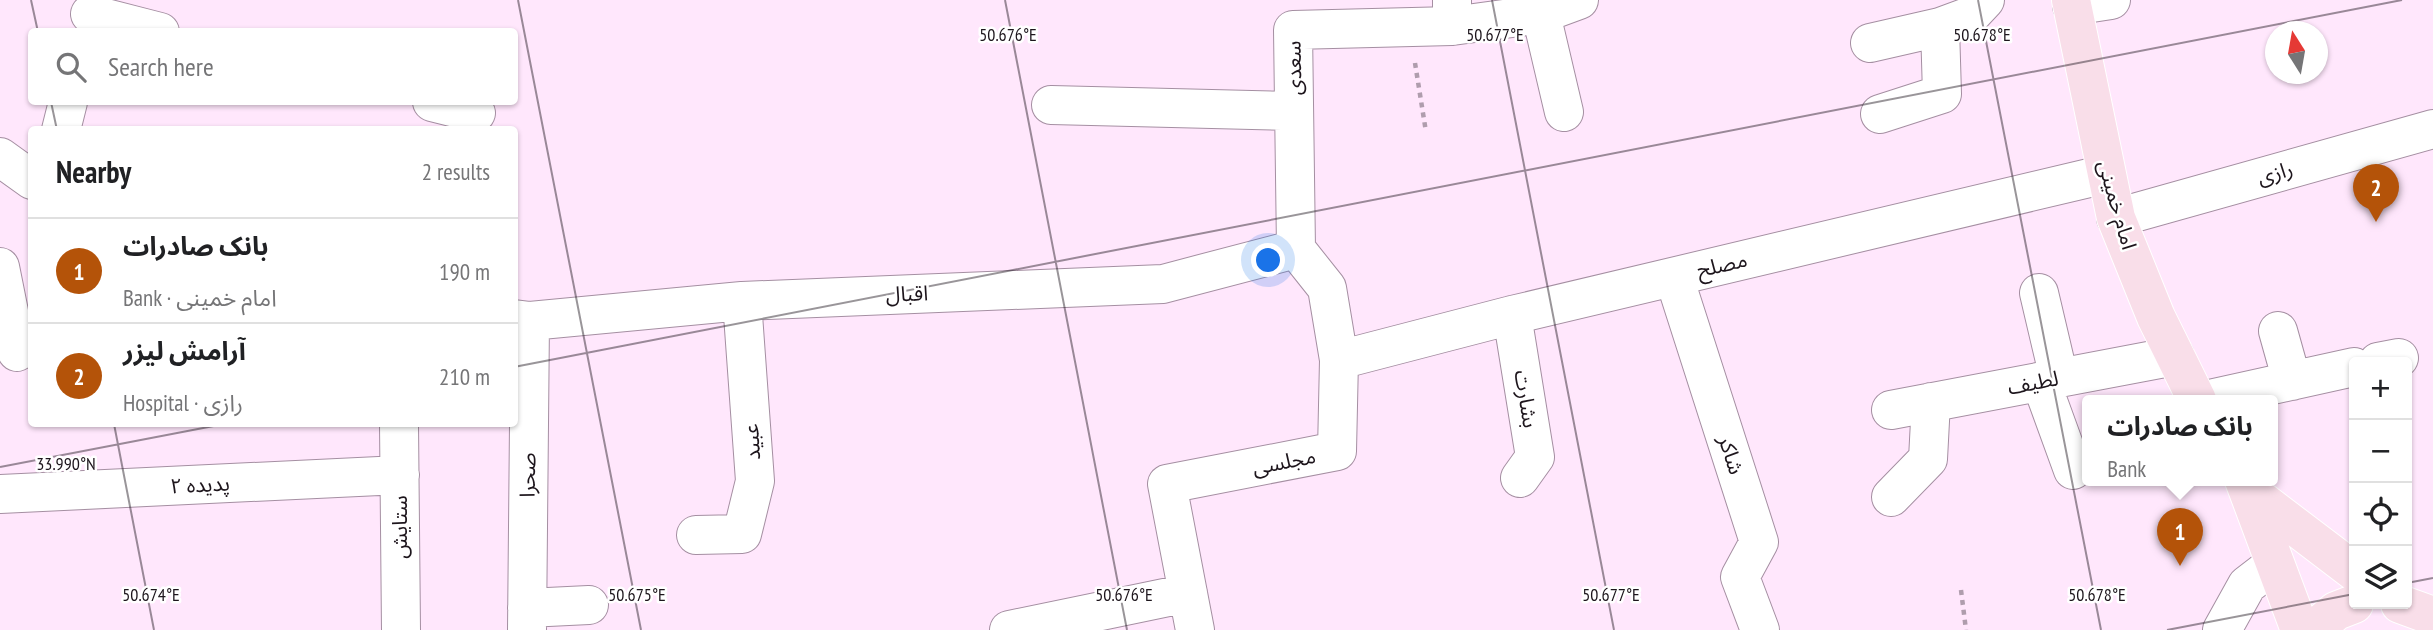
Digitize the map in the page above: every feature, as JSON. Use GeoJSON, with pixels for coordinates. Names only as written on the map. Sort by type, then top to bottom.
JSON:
{"type":"FeatureCollection","features":[{"type":"Feature","properties":{"kind":"main road","name":"امام خمینی"},"geometry":{"type":"LineString","coordinates":[[2072,3],[2116,218],[2194,395]]}},
{"type":"Feature","properties":{"kind":"main road"},"geometry":{"type":"LineString","coordinates":[[2247,486],[2273,565],[2300,630]]}},
{"type":"Feature","properties":{"kind":"main road"},"geometry":{"type":"LineString","coordinates":[[2247,486],[2349,567]]}},
{"type":"Feature","properties":{"kind":"main road"},"geometry":{"type":"LineString","coordinates":[[2314,630],[2336,611],[2349,606]]}},
{"type":"Feature","properties":{"kind":"main road"},"geometry":{"type":"LineString","coordinates":[[2412,608],[2433,616]]}},
{"type":"Feature","properties":{"kind":"street","name":"سعدی"},"geometry":{"type":"LineString","coordinates":[[1296,249],[1293,30],[1409,28],[1452,13],[1541,14],[1579,0]]}},
{"type":"Feature","properties":{"kind":"street"},"geometry":{"type":"LineString","coordinates":[[1870,43],[1940,27],[1970,16],[1985,0]]}},
{"type":"Feature","properties":{"kind":"street"},"geometry":{"type":"LineString","coordinates":[[2072,3],[2111,0]]}},
{"type":"Feature","properties":{"kind":"street"},"geometry":{"type":"LineString","coordinates":[[1541,14],[1564,112]]}},
{"type":"Feature","properties":{"kind":"street"},"geometry":{"type":"LineString","coordinates":[[88,15],[143,28]]}},
{"type":"Feature","properties":{"kind":"street"},"geometry":{"type":"LineString","coordinates":[[1880,114],[1942,94],[1940,27]]}},
{"type":"Feature","properties":{"kind":"street"},"geometry":{"type":"LineString","coordinates":[[62,126],[67,105]]}},
{"type":"Feature","properties":{"kind":"street"},"geometry":{"type":"LineString","coordinates":[[444,105],[476,113]]}},
{"type":"Feature","properties":{"kind":"street"},"geometry":{"type":"LineString","coordinates":[[1052,105],[1294,111]]}},
{"type":"Feature","properties":{"kind":"street","name":"رازی"},"geometry":{"type":"LineString","coordinates":[[2116,218],[2433,129]]}},
{"type":"Feature","properties":{"kind":"street","name":"مصلح"},"geometry":{"type":"LineString","coordinates":[[1339,360],[1512,315],[2106,174]]}},
{"type":"Feature","properties":{"kind":"street","name":"اقبال"},"geometry":{"type":"LineString","coordinates":[[522,320],[742,301],[1163,284],[1296,249]]}},
{"type":"Feature","properties":{"kind":"street","name":"مجلسی"},"geometry":{"type":"LineString","coordinates":[[1195,630],[1167,484],[1337,451],[1339,360],[1327,288],[1296,249]]}},
{"type":"Feature","properties":{"kind":"street"},"geometry":{"type":"LineString","coordinates":[[0,267],[17,352]]}},
{"type":"Feature","properties":{"kind":"street","name":"شاکر"},"geometry":{"type":"LineString","coordinates":[[1674,276],[1759,542],[1740,577],[1760,630]]}},
{"type":"Feature","properties":{"kind":"street"},"geometry":{"type":"LineString","coordinates":[[2039,293],[2050,380],[2073,470]]}},
{"type":"Feature","properties":{"kind":"street","name":"عبید"},"geometry":{"type":"LineString","coordinates":[[695,534],[742,534],[755,481],[742,301]]}},
{"type":"Feature","properties":{"kind":"street","name":"بشارت"},"geometry":{"type":"LineString","coordinates":[[1512,315],[1535,457],[1520,478]]}},
{"type":"Feature","properties":{"kind":"street","name":"صحرا"},"geometry":{"type":"LineString","coordinates":[[522,320],[527,619]]}},
{"type":"Feature","properties":{"kind":"street"},"geometry":{"type":"LineString","coordinates":[[2278,331],[2292,381]]}},
{"type":"Feature","properties":{"kind":"street","name":"لطیف"},"geometry":{"type":"LineString","coordinates":[[1891,410],[2175,356]]}},
{"type":"Feature","properties":{"kind":"street"},"geometry":{"type":"LineString","coordinates":[[2228,395],[2349,368]]}},
{"type":"Feature","properties":{"kind":"street"},"geometry":{"type":"LineString","coordinates":[[1891,497],[1928,458],[1931,402]]}},
{"type":"Feature","properties":{"kind":"street","name":"ستایش"},"geometry":{"type":"LineString","coordinates":[[399,427],[401,630]]}},
{"type":"Feature","properties":{"kind":"street","name":"پدیده ۲"},"geometry":{"type":"LineString","coordinates":[[0,495],[400,475]]}},
{"type":"Feature","properties":{"kind":"street"},"geometry":{"type":"LineString","coordinates":[[2222,630],[2247,585],[2273,565]]}},
{"type":"Feature","properties":{"kind":"street"},"geometry":{"type":"LineString","coordinates":[[1009,630],[1188,593]]}},
{"type":"Feature","properties":{"kind":"street"},"geometry":{"type":"LineString","coordinates":[[527,619],[589,605]]}},
{"type":"Feature","properties":{"kind":"path"},"geometry":{"type":"LineString","coordinates":[[1409,28],[1426,132]]}},
{"type":"Feature","properties":{"kind":"path"},"geometry":{"type":"LineString","coordinates":[[1962,590],[1966,630]]}},
{"type":"Feature","properties":{"kind":"place","name":"آرامش لیزر"},"geometry":{"type":"Point","coordinates":[2376,222]}},
{"type":"Feature","properties":{"kind":"place","name":"بانک صادرات"},"geometry":{"type":"Point","coordinates":[2180,566]}}]}
